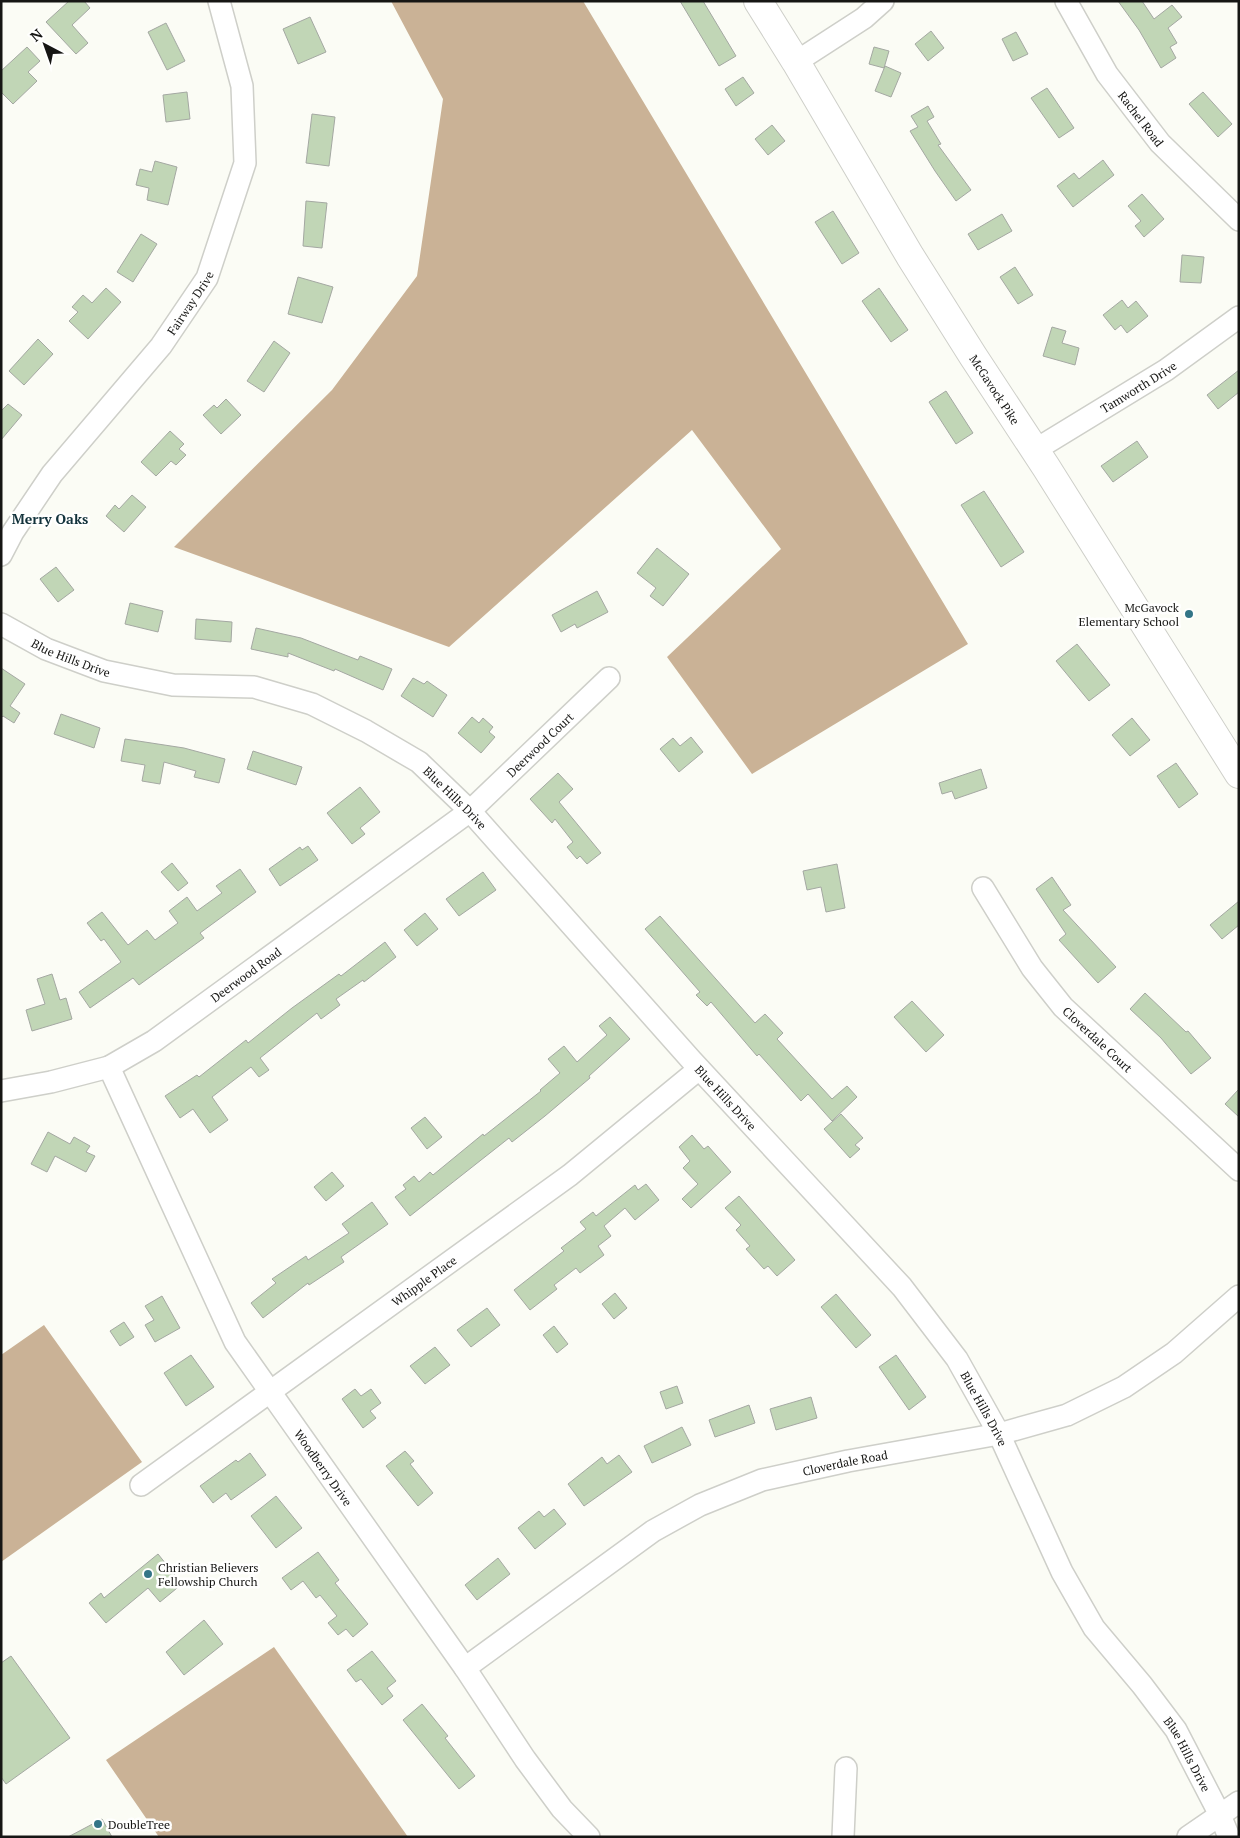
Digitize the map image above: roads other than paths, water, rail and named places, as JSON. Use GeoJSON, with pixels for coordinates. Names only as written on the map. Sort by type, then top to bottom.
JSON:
{"type":"FeatureCollection","features":[{"type":"Feature","properties":{"kind":"main road","name":"McGavock Pike"},"geometry":{"type":"LineString","coordinates":[[758,1],[910,256],[1035,450],[1239,774]]}},
{"type":"Feature","properties":{"kind":"street","name":"Fairway Drive"},"geometry":{"type":"LineString","coordinates":[[1,555],[13,532],[52,474],[161,346],[207,278],[245,163],[242,86],[219,1]]}},
{"type":"Feature","properties":{"kind":"street"},"geometry":{"type":"LineString","coordinates":[[796,62],[864,18],[883,1]]}},
{"type":"Feature","properties":{"kind":"street","name":"Rachel Road"},"geometry":{"type":"LineString","coordinates":[[1066,1],[1107,74],[1160,143],[1239,220]]}},
{"type":"Feature","properties":{"kind":"street","name":"Tamworth Drive"},"geometry":{"type":"LineString","coordinates":[[1035,450],[1166,370],[1239,317]]}},
{"type":"Feature","properties":{"kind":"street","name":"Blue Hills Drive"},"geometry":{"type":"LineString","coordinates":[[1,624],[46,649],[104,671],[172,685],[254,687],[312,704],[366,730],[419,762],[470,811],[699,1069],[902,1287],[957,1359],[1000,1434],[1062,1572],[1094,1628],[1142,1685],[1176,1730],[1230,1837]]}},
{"type":"Feature","properties":{"kind":"street","name":"Deerwood Court"},"geometry":{"type":"LineString","coordinates":[[470,811],[610,678]]}},
{"type":"Feature","properties":{"kind":"street","name":"Deerwood Road"},"geometry":{"type":"LineString","coordinates":[[1,1091],[51,1082],[109,1067],[154,1041],[470,811]]}},
{"type":"Feature","properties":{"kind":"street","name":"Cloverdale Court"},"geometry":{"type":"LineString","coordinates":[[983,888],[1032,968],[1063,1007],[1239,1170]]}},
{"type":"Feature","properties":{"kind":"street","name":"Woodberry Drive"},"geometry":{"type":"LineString","coordinates":[[109,1067],[235,1342],[465,1668],[530,1766],[562,1809],[589,1837]]}},
{"type":"Feature","properties":{"kind":"street","name":"Whipple Place"},"geometry":{"type":"LineString","coordinates":[[141,1485],[570,1175],[699,1069]]}},
{"type":"Feature","properties":{"kind":"street","name":"Cloverdale Road"},"geometry":{"type":"LineString","coordinates":[[465,1668],[653,1531],[700,1505],[762,1480],[848,1461],[1000,1434],[1067,1415],[1124,1387],[1174,1353],[1239,1296]]}},
{"type":"Feature","properties":{"kind":"street"},"geometry":{"type":"LineString","coordinates":[[842,1837],[846,1768]]}},
{"type":"Feature","properties":{"kind":"street"},"geometry":{"type":"LineString","coordinates":[[1188,1837],[1239,1802]]}},
{"type":"Feature","properties":{"kind":"place","name":"McGavock Elementary School"},"geometry":{"type":"Point","coordinates":[1189,614]}},
{"type":"Feature","properties":{"kind":"place","name":"Christian Believers Fellowship Church"},"geometry":{"type":"Point","coordinates":[148,1574]}},
{"type":"Feature","properties":{"kind":"place","name":"DoubleTree"},"geometry":{"type":"Point","coordinates":[98,1824]}},
{"type":"Feature","properties":{"kind":"district","name":"Merry Oaks"},"geometry":{"type":"Point","coordinates":[50,518]}}]}
